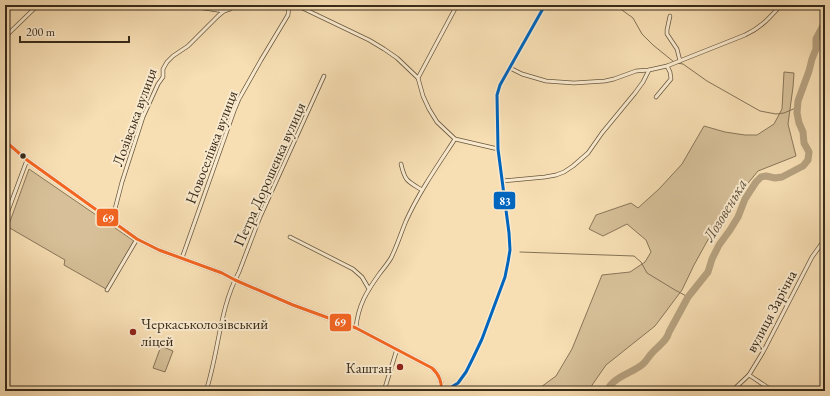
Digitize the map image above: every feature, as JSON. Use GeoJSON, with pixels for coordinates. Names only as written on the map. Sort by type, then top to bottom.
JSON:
{"type":"FeatureCollection","features":[{"type":"Feature","properties":{"kind":"street"},"geometry":{"type":"LineString","coordinates":[[5,37],[38,5]]}},
{"type":"Feature","properties":{"kind":"street"},"geometry":{"type":"LineString","coordinates":[[183,5],[224,11]]}},
{"type":"Feature","properties":{"kind":"street","name":"Лозівська вулиця"},"geometry":{"type":"LineString","coordinates":[[110,220],[115,209],[143,117],[155,90],[163,77],[163,69],[170,59],[188,46],[218,16],[235,5]]}},
{"type":"Feature","properties":{"kind":"street","name":"Новоселівка вулиця"},"geometry":{"type":"LineString","coordinates":[[182,258],[234,111],[288,15],[289,5]]}},
{"type":"Feature","properties":{"kind":"street"},"geometry":{"type":"LineString","coordinates":[[296,5],[384,49],[398,58],[418,78],[423,96],[437,122],[455,139],[498,149]]}},
{"type":"Feature","properties":{"kind":"street"},"geometry":{"type":"LineString","coordinates":[[418,78],[458,5]]}},
{"type":"Feature","properties":{"kind":"street"},"geometry":{"type":"LineString","coordinates":[[5,141],[27,160],[110,220],[159,250],[222,272],[235,280],[293,305],[356,328],[434,370],[439,377],[443,391],[458,383],[474,358],[505,277],[510,250],[498,149],[497,94],[500,85],[545,5]]}},
{"type":"Feature","properties":{"kind":"street"},"geometry":{"type":"LineString","coordinates":[[510,68],[533,78],[546,81],[574,83],[614,79],[636,71],[650,70],[667,66],[753,31],[765,22],[781,5]]}},
{"type":"Feature","properties":{"kind":"street"},"geometry":{"type":"LineString","coordinates":[[670,16],[667,34],[677,49],[680,61]]}},
{"type":"Feature","properties":{"kind":"street"},"geometry":{"type":"LineString","coordinates":[[656,98],[671,79],[667,66]]}},
{"type":"Feature","properties":{"kind":"street"},"geometry":{"type":"LineString","coordinates":[[502,181],[556,175],[573,166],[588,153],[602,133],[635,93],[650,70]]}},
{"type":"Feature","properties":{"kind":"street","name":"Петра Дорошенка вулиця"},"geometry":{"type":"LineString","coordinates":[[206,391],[215,359],[224,309],[260,217],[324,76]]}},
{"type":"Feature","properties":{"kind":"street"},"geometry":{"type":"LineString","coordinates":[[356,328],[357,317],[361,304],[369,289],[390,260],[406,220],[422,190],[455,139]]}},
{"type":"Feature","properties":{"kind":"street"},"geometry":{"type":"LineString","coordinates":[[5,219],[27,160]]}},
{"type":"Feature","properties":{"kind":"street"},"geometry":{"type":"LineString","coordinates":[[401,164],[405,178],[408,182],[422,190]]}},
{"type":"Feature","properties":{"kind":"street"},"geometry":{"type":"LineString","coordinates":[[290,237],[353,269],[362,277],[369,289]]}},
{"type":"Feature","properties":{"kind":"street"},"geometry":{"type":"LineString","coordinates":[[107,290],[138,238]]}},
{"type":"Feature","properties":{"kind":"street","name":"вулиця Зарічна"},"geometry":{"type":"LineString","coordinates":[[732,391],[749,375],[763,352],[812,257],[825,239]]}},
{"type":"Feature","properties":{"kind":"street"},"geometry":{"type":"LineString","coordinates":[[384,391],[397,349]]}},
{"type":"Feature","properties":{"kind":"street"},"geometry":{"type":"LineString","coordinates":[[749,375],[773,391]]}},
{"type":"Feature","properties":{"kind":"shaded area"},"geometry":{"type":"Polygon","coordinates":[[[784,72],[794,73],[788,124],[796,156],[758,171],[721,216],[682,290],[655,326],[606,365],[588,391],[539,391],[541,387],[556,376],[572,349],[602,275],[630,272],[645,262],[651,252],[646,240],[627,224],[603,236],[589,229],[596,215],[631,203],[638,208],[659,189],[682,164],[704,126],[725,132],[757,135],[774,124],[782,109],[784,72]]]}},
{"type":"Feature","properties":{"kind":"shaded area"},"geometry":{"type":"Polygon","coordinates":[[[29,169],[134,241],[106,289],[64,265],[65,260],[8,227],[29,169]]]}},
{"type":"Feature","properties":{"kind":"shaded area"},"geometry":{"type":"Polygon","coordinates":[[[161,346],[173,351],[165,372],[153,368],[161,346]]]}},
{"type":"Feature","properties":{"kind":"waterway"},"geometry":{"type":"LineString","coordinates":[[615,5],[633,18],[642,34],[674,62]]}},
{"type":"Feature","properties":{"kind":"waterway","name":"Лозовенька"},"geometry":{"type":"LineString","coordinates":[[607,391],[619,378],[644,363],[666,338],[688,297],[708,272],[712,259],[719,245],[738,217],[745,199],[756,182],[761,177],[766,176],[775,178],[782,177],[803,166],[808,160],[809,152],[804,143],[803,132],[797,113],[798,101],[816,49],[816,39],[825,22]]}},
{"type":"Feature","properties":{"kind":"waterway"},"geometry":{"type":"LineString","coordinates":[[677,63],[683,64],[707,81],[760,111],[776,114],[784,113],[798,107]]}},
{"type":"Feature","properties":{"kind":"waterway"},"geometry":{"type":"LineString","coordinates":[[520,252],[634,256],[641,262],[647,273],[688,297]]}},
{"type":"Feature","properties":{"kind":"transit line","name":"83"},"geometry":{"type":"LineString","coordinates":[[445,391],[458,383],[466,372],[482,339],[505,277],[510,250],[498,149],[497,95],[500,85],[545,5]]}},
{"type":"Feature","properties":{"kind":"transit line","name":"69"},"geometry":{"type":"LineString","coordinates":[[5,141],[27,160],[137,239],[159,250],[222,273],[293,305],[356,328],[432,368],[440,379],[442,391]]}},
{"type":"Feature","properties":{"kind":"place","name":"Черкаськолозівський ліцей"},"geometry":{"type":"Point","coordinates":[133,332]}},
{"type":"Feature","properties":{"kind":"place","name":"Каштан"},"geometry":{"type":"Point","coordinates":[400,367]}}]}
